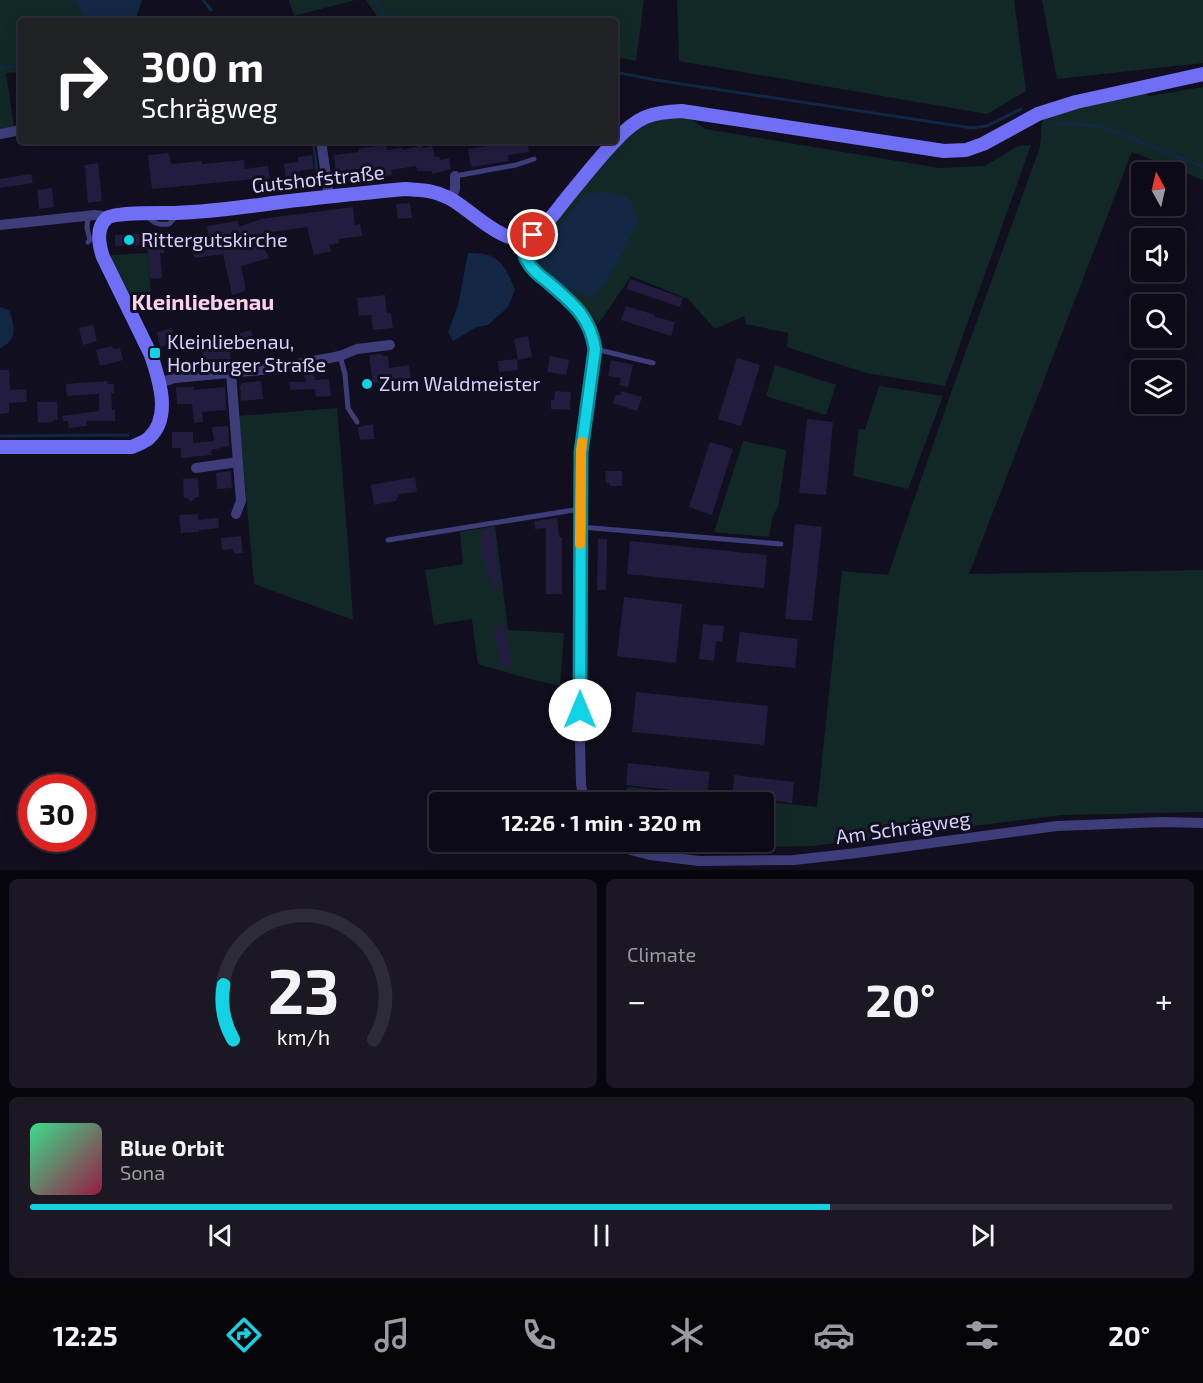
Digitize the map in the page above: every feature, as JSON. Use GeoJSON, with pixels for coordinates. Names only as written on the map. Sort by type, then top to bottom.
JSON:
{"type":"FeatureCollection","features":[{"type":"Feature","properties":{"kind":"street"},"geometry":{"type":"LineString","coordinates":[[618,138],[641,118],[654,113],[682,111],[944,152],[966,150],[1038,114],[1076,102],[1203,74]]}},
{"type":"Feature","properties":{"kind":"street"},"geometry":{"type":"LineString","coordinates":[[0,134],[18,131]]}},
{"type":"Feature","properties":{"kind":"street"},"geometry":{"type":"LineString","coordinates":[[321,144],[329,196]]}},
{"type":"Feature","properties":{"kind":"street"},"geometry":{"type":"LineString","coordinates":[[582,792],[580,741],[581,452],[595,349],[592,333],[583,316],[527,261],[522,240],[533,235],[553,216],[613,144]]}},
{"type":"Feature","properties":{"kind":"street"},"geometry":{"type":"LineString","coordinates":[[451,199],[455,189],[455,176]]}},
{"type":"Feature","properties":{"kind":"street","name":"Gutshofstraße"},"geometry":{"type":"LineString","coordinates":[[107,218],[116,215],[179,213],[405,189],[430,190],[451,199],[509,238],[522,240]]}},
{"type":"Feature","properties":{"kind":"street"},"geometry":{"type":"LineString","coordinates":[[0,225],[88,215],[107,218],[99,233],[103,257],[151,355],[162,405],[157,429],[148,440],[132,447],[0,447]]}},
{"type":"Feature","properties":{"kind":"street"},"geometry":{"type":"LineString","coordinates":[[159,383],[175,378],[231,373],[273,374],[340,356],[357,349],[390,345]]}},
{"type":"Feature","properties":{"kind":"street"},"geometry":{"type":"LineString","coordinates":[[231,373],[241,501],[236,514]]}},
{"type":"Feature","properties":{"kind":"street"},"geometry":{"type":"LineString","coordinates":[[196,468],[238,462]]}},
{"type":"Feature","properties":{"kind":"street","name":"Am Schrägweg"},"geometry":{"type":"LineString","coordinates":[[638,852],[699,861],[794,860],[1057,826],[1163,822],[1203,823]]}},
{"type":"Feature","properties":{"kind":"lane"},"geometry":{"type":"LineString","coordinates":[[455,176],[516,165],[534,159]]}},
{"type":"Feature","properties":{"kind":"lane"},"geometry":{"type":"LineString","coordinates":[[88,215],[87,228],[90,240],[88,242]]}},
{"type":"Feature","properties":{"kind":"lane"},"geometry":{"type":"LineString","coordinates":[[595,349],[653,363]]}},
{"type":"Feature","properties":{"kind":"lane"},"geometry":{"type":"LineString","coordinates":[[340,356],[345,374],[348,408],[357,422]]}},
{"type":"Feature","properties":{"kind":"lane"},"geometry":{"type":"LineString","coordinates":[[388,540],[580,509]]}},
{"type":"Feature","properties":{"kind":"lane"},"geometry":{"type":"LineString","coordinates":[[580,527],[781,544]]}},
{"type":"Feature","properties":{"kind":"green space"},"geometry":{"type":"Polygon","coordinates":[[[0,0],[75,0],[83,16],[87,18],[18,18],[18,72],[6,73],[14,127],[0,130],[0,0]]]}},
{"type":"Feature","properties":{"kind":"green space"},"geometry":{"type":"Polygon","coordinates":[[[289,0],[355,0],[294,16],[289,0]]]}},
{"type":"Feature","properties":{"kind":"green space"},"geometry":{"type":"Polygon","coordinates":[[[366,0],[644,0],[636,61],[618,58],[618,18],[378,18],[366,0]]]}},
{"type":"Feature","properties":{"kind":"green space"},"geometry":{"type":"Polygon","coordinates":[[[677,0],[1014,0],[1026,91],[987,114],[679,61],[677,0]]]}},
{"type":"Feature","properties":{"kind":"green space"},"geometry":{"type":"Polygon","coordinates":[[[1042,0],[1203,0],[1203,63],[1057,79],[1042,0]]]}},
{"type":"Feature","properties":{"kind":"green space"},"geometry":{"type":"Polygon","coordinates":[[[1203,87],[1203,180],[1185,173],[1185,162],[1157,162],[1132,152],[969,574],[1203,570],[1203,812],[1062,815],[813,846],[774,847],[774,802],[817,807],[842,571],[888,575],[1040,147],[1042,122],[1047,117],[1063,111],[1146,92],[1149,96],[1203,87]]]}},
{"type":"Feature","properties":{"kind":"green space"},"geometry":{"type":"Polygon","coordinates":[[[674,116],[691,119],[705,129],[939,168],[985,166],[1018,146],[1031,145],[945,386],[866,373],[787,347],[788,333],[746,324],[744,316],[715,329],[688,299],[631,276],[599,323],[541,270],[533,257],[533,242],[637,126],[657,118],[674,116]]]}},
{"type":"Feature","properties":{"kind":"green space"},"geometry":{"type":"Polygon","coordinates":[[[148,253],[151,296],[131,298],[111,261],[111,255],[148,253]]]}},
{"type":"Feature","properties":{"kind":"green space"},"geometry":{"type":"Polygon","coordinates":[[[775,365],[836,385],[826,415],[766,396],[775,365]]]}},
{"type":"Feature","properties":{"kind":"green space"},"geometry":{"type":"Polygon","coordinates":[[[879,386],[943,396],[908,489],[853,476],[859,429],[865,430],[879,386]]]}},
{"type":"Feature","properties":{"kind":"green space"},"geometry":{"type":"Polygon","coordinates":[[[337,408],[353,620],[254,584],[239,416],[337,408]]]}},
{"type":"Feature","properties":{"kind":"green space"},"geometry":{"type":"Polygon","coordinates":[[[743,441],[786,450],[779,503],[772,519],[769,537],[714,532],[743,441]]]}},
{"type":"Feature","properties":{"kind":"green space"},"geometry":{"type":"Polygon","coordinates":[[[495,526],[508,630],[564,633],[560,686],[478,664],[472,619],[434,625],[425,570],[463,564],[460,532],[495,526]]]}},
{"type":"Feature","properties":{"kind":"green space"},"geometry":{"type":"Polygon","coordinates":[[[627,787],[674,792],[627,792],[627,787]]]}},
{"type":"Feature","properties":{"kind":"water"},"geometry":{"type":"Polygon","coordinates":[[[75,0],[142,0],[136,18],[87,18],[83,16],[75,0]]]}},
{"type":"Feature","properties":{"kind":"water"},"geometry":{"type":"Polygon","coordinates":[[[603,192],[628,197],[639,219],[617,264],[593,298],[563,287],[538,259],[544,244],[586,194],[603,192]]]}},
{"type":"Feature","properties":{"kind":"water"},"geometry":{"type":"Polygon","coordinates":[[[468,253],[494,257],[507,273],[515,290],[508,307],[488,325],[477,327],[453,341],[448,332],[458,306],[468,253]]]}},
{"type":"Feature","properties":{"kind":"water"},"geometry":{"type":"Polygon","coordinates":[[[0,307],[9,310],[14,332],[10,341],[0,348],[0,307]]]}},
{"type":"Feature","properties":{"kind":"building"},"geometry":{"type":"Polygon","coordinates":[[[502,144],[528,144],[529,152],[508,155],[509,161],[471,167],[468,149],[502,144]]]}},
{"type":"Feature","properties":{"kind":"building"},"geometry":{"type":"Polygon","coordinates":[[[386,145],[387,150],[402,148],[403,150],[422,145],[423,148],[432,146],[435,157],[439,156],[440,160],[449,158],[451,169],[432,174],[432,171],[417,171],[416,166],[391,170],[392,175],[337,181],[334,155],[386,145]]]}},
{"type":"Feature","properties":{"kind":"building"},"geometry":{"type":"Polygon","coordinates":[[[169,153],[171,164],[244,160],[245,169],[268,166],[270,182],[254,184],[254,179],[152,189],[148,155],[169,153]]]}},
{"type":"Feature","properties":{"kind":"building"},"geometry":{"type":"Polygon","coordinates":[[[312,155],[314,169],[299,171],[300,177],[286,179],[284,164],[298,162],[298,157],[312,155]]]}},
{"type":"Feature","properties":{"kind":"building"},"geometry":{"type":"Polygon","coordinates":[[[98,163],[102,201],[88,203],[85,165],[98,163]]]}},
{"type":"Feature","properties":{"kind":"building"},"geometry":{"type":"Polygon","coordinates":[[[31,174],[33,183],[0,188],[0,179],[31,174]]]}},
{"type":"Feature","properties":{"kind":"building"},"geometry":{"type":"Polygon","coordinates":[[[52,188],[54,207],[39,209],[37,190],[52,188]]]}},
{"type":"Feature","properties":{"kind":"building"},"geometry":{"type":"Polygon","coordinates":[[[410,203],[412,218],[398,219],[396,204],[410,203]]]}},
{"type":"Feature","properties":{"kind":"building"},"geometry":{"type":"Polygon","coordinates":[[[353,207],[355,225],[360,224],[362,236],[338,239],[339,243],[329,245],[331,251],[314,255],[307,227],[258,234],[269,258],[241,266],[246,291],[232,295],[223,254],[194,258],[193,243],[210,241],[207,226],[238,221],[239,227],[261,219],[353,207]]]}},
{"type":"Feature","properties":{"kind":"building"},"geometry":{"type":"Polygon","coordinates":[[[164,233],[164,253],[160,253],[162,278],[150,279],[147,245],[115,246],[115,235],[164,233]]]}},
{"type":"Feature","properties":{"kind":"building"},"geometry":{"type":"Polygon","coordinates":[[[630,279],[683,298],[680,307],[627,289],[630,279]]]}},
{"type":"Feature","properties":{"kind":"building"},"geometry":{"type":"Polygon","coordinates":[[[385,295],[387,313],[391,313],[393,328],[373,330],[371,315],[359,316],[357,298],[385,295]]]}},
{"type":"Feature","properties":{"kind":"building"},"geometry":{"type":"Polygon","coordinates":[[[626,306],[675,322],[671,336],[621,320],[626,306]]]}},
{"type":"Feature","properties":{"kind":"building"},"geometry":{"type":"Polygon","coordinates":[[[93,325],[97,341],[83,345],[79,328],[93,325]]]}},
{"type":"Feature","properties":{"kind":"building"},"geometry":{"type":"Polygon","coordinates":[[[172,328],[175,344],[160,347],[157,332],[172,328]]]}},
{"type":"Feature","properties":{"kind":"building"},"geometry":{"type":"Polygon","coordinates":[[[251,330],[255,346],[230,353],[231,361],[206,365],[202,348],[239,341],[237,334],[251,330]]]}},
{"type":"Feature","properties":{"kind":"building"},"geometry":{"type":"Polygon","coordinates":[[[528,336],[532,357],[518,360],[514,339],[528,336]]]}},
{"type":"Feature","properties":{"kind":"building"},"geometry":{"type":"Polygon","coordinates":[[[112,346],[113,349],[120,348],[123,360],[100,366],[96,350],[112,346]]]}},
{"type":"Feature","properties":{"kind":"building"},"geometry":{"type":"Polygon","coordinates":[[[369,355],[388,356],[389,368],[409,365],[412,386],[403,387],[402,380],[373,383],[369,355]]]}},
{"type":"Feature","properties":{"kind":"building"},"geometry":{"type":"Polygon","coordinates":[[[550,356],[569,360],[566,375],[547,372],[550,356]]]}},
{"type":"Feature","properties":{"kind":"building"},"geometry":{"type":"Polygon","coordinates":[[[737,358],[760,365],[741,426],[718,419],[737,358]]]}},
{"type":"Feature","properties":{"kind":"building"},"geometry":{"type":"Polygon","coordinates":[[[517,359],[518,370],[499,372],[498,361],[517,359]]]}},
{"type":"Feature","properties":{"kind":"building"},"geometry":{"type":"Polygon","coordinates":[[[611,360],[633,365],[628,387],[619,385],[621,378],[608,376],[611,360]]]}},
{"type":"Feature","properties":{"kind":"building"},"geometry":{"type":"Polygon","coordinates":[[[313,369],[315,380],[329,379],[331,396],[316,397],[315,389],[290,390],[289,382],[306,382],[303,371],[313,369]]]}},
{"type":"Feature","properties":{"kind":"building"},"geometry":{"type":"Polygon","coordinates":[[[0,370],[9,370],[10,390],[26,389],[27,402],[9,403],[9,413],[0,414],[0,370]]]}},
{"type":"Feature","properties":{"kind":"building"},"geometry":{"type":"Polygon","coordinates":[[[107,381],[107,384],[114,384],[114,393],[111,393],[115,421],[86,421],[87,426],[69,428],[68,421],[63,421],[62,416],[99,411],[99,394],[67,396],[66,384],[107,381]]]}},
{"type":"Feature","properties":{"kind":"building"},"geometry":{"type":"Polygon","coordinates":[[[261,381],[263,399],[241,401],[241,383],[261,381]]]}},
{"type":"Feature","properties":{"kind":"building"},"geometry":{"type":"Polygon","coordinates":[[[176,387],[194,387],[194,390],[225,387],[226,410],[202,412],[203,422],[194,423],[192,404],[177,404],[176,387]]]}},
{"type":"Feature","properties":{"kind":"building"},"geometry":{"type":"Polygon","coordinates":[[[555,391],[571,392],[570,410],[551,409],[551,400],[554,400],[555,391]]]}},
{"type":"Feature","properties":{"kind":"building"},"geometry":{"type":"Polygon","coordinates":[[[621,391],[642,397],[637,411],[613,403],[616,395],[621,395],[621,391]]]}},
{"type":"Feature","properties":{"kind":"building"},"geometry":{"type":"Polygon","coordinates":[[[37,402],[57,402],[58,420],[38,423],[37,402]]]}},
{"type":"Feature","properties":{"kind":"building"},"geometry":{"type":"Polygon","coordinates":[[[807,419],[833,422],[826,495],[799,493],[807,419]]]}},
{"type":"Feature","properties":{"kind":"building"},"geometry":{"type":"Polygon","coordinates":[[[373,424],[374,439],[360,440],[358,427],[373,424]]]}},
{"type":"Feature","properties":{"kind":"building"},"geometry":{"type":"Polygon","coordinates":[[[228,426],[229,446],[211,450],[212,455],[181,458],[181,448],[172,448],[172,432],[193,432],[193,443],[214,441],[212,427],[228,426]]]}},
{"type":"Feature","properties":{"kind":"building"},"geometry":{"type":"Polygon","coordinates":[[[710,442],[733,449],[712,515],[689,507],[710,442]]]}},
{"type":"Feature","properties":{"kind":"building"},"geometry":{"type":"Polygon","coordinates":[[[231,471],[232,488],[217,489],[216,473],[231,471]]]}},
{"type":"Feature","properties":{"kind":"building"},"geometry":{"type":"Polygon","coordinates":[[[605,471],[622,471],[622,486],[610,486],[610,483],[606,483],[605,471]]]}},
{"type":"Feature","properties":{"kind":"building"},"geometry":{"type":"Polygon","coordinates":[[[415,477],[417,492],[399,494],[396,501],[374,505],[371,485],[415,477]]]}},
{"type":"Feature","properties":{"kind":"building"},"geometry":{"type":"Polygon","coordinates":[[[198,478],[199,497],[191,502],[184,498],[183,479],[198,478]]]}},
{"type":"Feature","properties":{"kind":"building"},"geometry":{"type":"Polygon","coordinates":[[[198,514],[198,520],[218,518],[219,528],[181,533],[179,515],[198,514]]]}},
{"type":"Feature","properties":{"kind":"building"},"geometry":{"type":"Polygon","coordinates":[[[557,518],[559,537],[562,537],[562,594],[546,594],[546,528],[535,529],[534,521],[557,518]]]}},
{"type":"Feature","properties":{"kind":"building"},"geometry":{"type":"Polygon","coordinates":[[[795,524],[822,527],[812,621],[785,619],[795,524]]]}},
{"type":"Feature","properties":{"kind":"building"},"geometry":{"type":"Polygon","coordinates":[[[493,528],[501,588],[492,589],[490,574],[486,575],[484,559],[481,559],[480,547],[483,547],[480,530],[493,528]]]}},
{"type":"Feature","properties":{"kind":"building"},"geometry":{"type":"Polygon","coordinates":[[[241,536],[243,553],[234,554],[233,549],[222,550],[221,538],[241,536]]]}},
{"type":"Feature","properties":{"kind":"building"},"geometry":{"type":"Polygon","coordinates":[[[598,539],[607,539],[606,590],[597,590],[598,539]]]}},
{"type":"Feature","properties":{"kind":"building"},"geometry":{"type":"Polygon","coordinates":[[[630,541],[767,555],[764,588],[627,574],[630,541]]]}},
{"type":"Feature","properties":{"kind":"building"},"geometry":{"type":"Polygon","coordinates":[[[624,597],[682,604],[676,663],[617,656],[624,597]]]}},
{"type":"Feature","properties":{"kind":"building"},"geometry":{"type":"Polygon","coordinates":[[[703,624],[724,626],[722,642],[716,641],[714,661],[699,659],[703,624]]]}},
{"type":"Feature","properties":{"kind":"building"},"geometry":{"type":"Polygon","coordinates":[[[505,625],[512,667],[501,668],[494,627],[505,625]]]}},
{"type":"Feature","properties":{"kind":"building"},"geometry":{"type":"Polygon","coordinates":[[[740,632],[798,639],[795,668],[736,662],[740,632]]]}},
{"type":"Feature","properties":{"kind":"building"},"geometry":{"type":"Polygon","coordinates":[[[636,692],[768,706],[764,745],[632,732],[636,692]]]}},
{"type":"Feature","properties":{"kind":"building"},"geometry":{"type":"Polygon","coordinates":[[[628,763],[710,772],[707,792],[626,785],[628,763]]]}},
{"type":"Feature","properties":{"kind":"building"},"geometry":{"type":"Polygon","coordinates":[[[734,775],[794,782],[792,803],[774,801],[774,792],[732,792],[734,775]]]}},
{"type":"Feature","properties":{"kind":"waterway"},"geometry":{"type":"LineString","coordinates":[[203,0],[211,10]]}},
{"type":"Feature","properties":{"kind":"waterway"},"geometry":{"type":"LineString","coordinates":[[375,0],[385,18]]}},
{"type":"Feature","properties":{"kind":"waterway"},"geometry":{"type":"LineString","coordinates":[[0,68],[18,65]]}},
{"type":"Feature","properties":{"kind":"waterway"},"geometry":{"type":"LineString","coordinates":[[618,73],[972,128],[987,126],[1021,109]]}},
{"type":"Feature","properties":{"kind":"waterway"},"geometry":{"type":"LineString","coordinates":[[1052,123],[1100,126],[1203,167]]}},
{"type":"Feature","properties":{"kind":"waterway"},"geometry":{"type":"LineString","coordinates":[[313,144],[318,180]]}},
{"type":"Feature","properties":{"kind":"waterway"},"geometry":{"type":"LineString","coordinates":[[0,436],[128,435]]}},
{"type":"Feature","properties":{"kind":"slow traffic"},"geometry":{"type":"LineString","coordinates":[[580,544],[582,442]]}},
{"type":"Feature","properties":{"kind":"place","name":"Rittergutskirche"},"geometry":{"type":"Point","coordinates":[129,240]}},
{"type":"Feature","properties":{"kind":"place","name":"Kleinliebenau, Horburger Straße"},"geometry":{"type":"Point","coordinates":[155,353]}},
{"type":"Feature","properties":{"kind":"place","name":"Zum Waldmeister"},"geometry":{"type":"Point","coordinates":[367,384]}},
{"type":"Feature","properties":{"kind":"district","name":"Kleinliebenau"},"geometry":{"type":"Point","coordinates":[203,302]}},
{"type":"Feature","properties":{"kind":"route"},"geometry":{"type":"LineString","coordinates":[[533,235],[522,240],[527,261],[583,316],[592,333],[595,349],[581,452],[580,710]]}}]}
